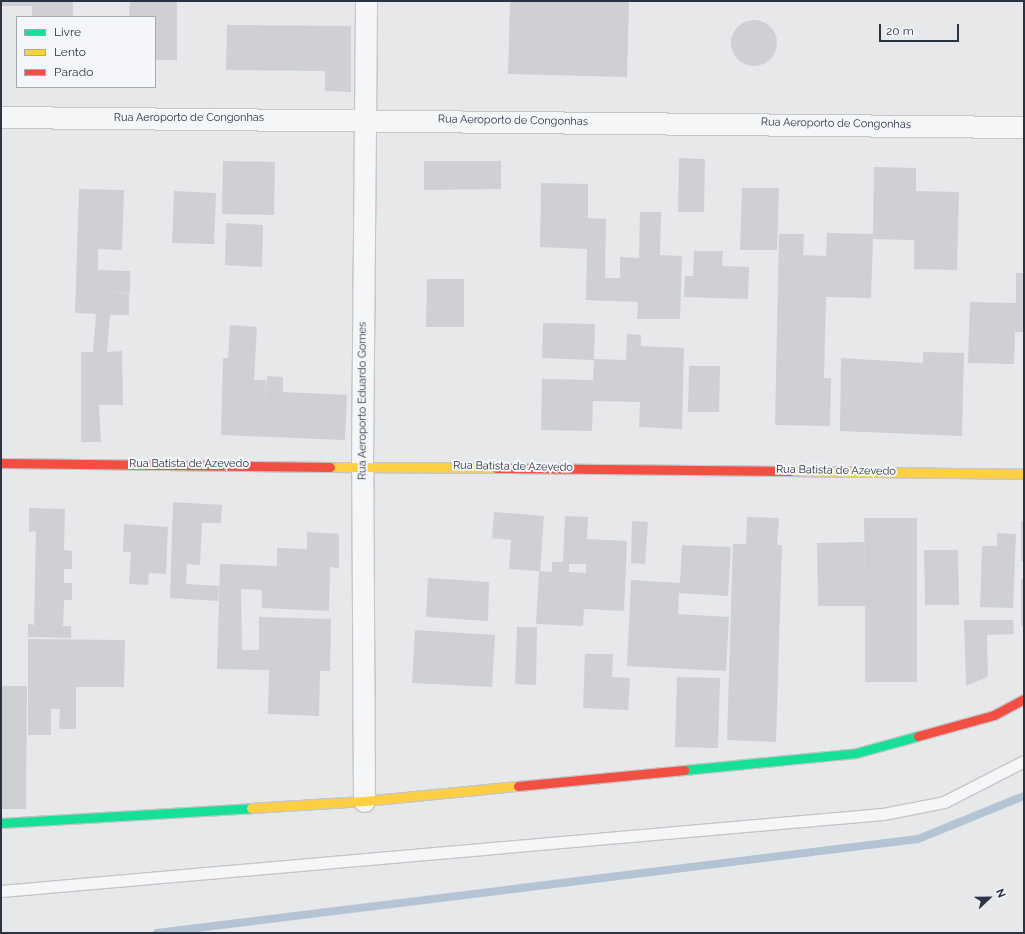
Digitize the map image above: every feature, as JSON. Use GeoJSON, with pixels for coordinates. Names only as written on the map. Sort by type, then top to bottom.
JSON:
{"type":"FeatureCollection","features":[{"type":"Feature","properties":{"kind":"street","name":"Rua Aeroporto Eduardo Gomes"},"geometry":{"type":"LineString","coordinates":[[364,801],[362,465],[366,1]]}},
{"type":"Feature","properties":{"kind":"street","name":"Rua Aeroporto de Congonhas"},"geometry":{"type":"LineString","coordinates":[[1,117],[365,119],[1024,127]]}},
{"type":"Feature","properties":{"kind":"street","name":"Rua Batista de Azevedo"},"geometry":{"type":"LineString","coordinates":[[1,463],[362,465],[1024,474]]}},
{"type":"Feature","properties":{"kind":"street"},"geometry":{"type":"LineString","coordinates":[[1,823],[364,801],[856,753],[994,715],[1024,699]]}},
{"type":"Feature","properties":{"kind":"lane"},"geometry":{"type":"LineString","coordinates":[[1,891],[883,814],[944,802],[1024,760]]}},
{"type":"Feature","properties":{"kind":"building"},"geometry":{"type":"Polygon","coordinates":[[[1,1],[73,1],[73,16],[32,16],[32,6],[1,6],[1,1]]]}},
{"type":"Feature","properties":{"kind":"building"},"geometry":{"type":"Polygon","coordinates":[[[130,1],[177,1],[177,60],[156,60],[156,16],[129,16],[130,1]]]}},
{"type":"Feature","properties":{"kind":"building"},"geometry":{"type":"Polygon","coordinates":[[[510,1],[629,1],[627,77],[508,74],[510,1]]]}},
{"type":"Feature","properties":{"kind":"building"},"geometry":{"type":"Polygon","coordinates":[[[754,20],[767,24],[773,30],[777,43],[773,56],[767,62],[754,66],[741,62],[735,56],[731,43],[735,30],[741,24],[754,20]]]}},
{"type":"Feature","properties":{"kind":"building"},"geometry":{"type":"Polygon","coordinates":[[[227,25],[351,26],[351,92],[325,91],[325,71],[226,70],[227,25]]]}},
{"type":"Feature","properties":{"kind":"building"},"geometry":{"type":"Polygon","coordinates":[[[679,158],[705,159],[704,212],[678,212],[679,158]]]}},
{"type":"Feature","properties":{"kind":"building"},"geometry":{"type":"Polygon","coordinates":[[[223,161],[275,162],[274,215],[222,214],[223,161]]]}},
{"type":"Feature","properties":{"kind":"building"},"geometry":{"type":"Polygon","coordinates":[[[424,161],[501,161],[501,189],[424,190],[424,161]]]}},
{"type":"Feature","properties":{"kind":"building"},"geometry":{"type":"Polygon","coordinates":[[[874,167],[916,168],[916,191],[959,192],[957,270],[914,269],[914,240],[873,239],[871,298],[826,297],[824,378],[831,378],[830,426],[775,425],[779,234],[804,234],[803,255],[826,256],[827,233],[873,234],[874,167]]]}},
{"type":"Feature","properties":{"kind":"building"},"geometry":{"type":"Polygon","coordinates":[[[541,183],[588,184],[588,218],[606,219],[605,278],[620,278],[620,257],[639,258],[640,212],[661,212],[660,255],[682,256],[680,319],[637,319],[638,302],[586,300],[587,249],[540,247],[541,183]]]}},
{"type":"Feature","properties":{"kind":"building"},"geometry":{"type":"Polygon","coordinates":[[[742,188],[779,188],[777,250],[740,250],[742,188]]]}},
{"type":"Feature","properties":{"kind":"building"},"geometry":{"type":"Polygon","coordinates":[[[79,189],[124,190],[122,250],[98,249],[98,270],[130,271],[130,293],[111,292],[129,294],[129,315],[110,315],[107,352],[122,351],[123,405],[99,405],[101,442],[81,442],[81,352],[93,352],[96,314],[75,313],[79,189]]]}},
{"type":"Feature","properties":{"kind":"building"},"geometry":{"type":"Polygon","coordinates":[[[174,191],[216,193],[214,244],[172,243],[174,191]]]}},
{"type":"Feature","properties":{"kind":"building"},"geometry":{"type":"Polygon","coordinates":[[[226,223],[263,225],[262,267],[225,265],[226,223]]]}},
{"type":"Feature","properties":{"kind":"building"},"geometry":{"type":"Polygon","coordinates":[[[694,251],[723,251],[722,266],[749,267],[748,299],[684,297],[685,276],[693,276],[694,251]]]}},
{"type":"Feature","properties":{"kind":"building"},"geometry":{"type":"Polygon","coordinates":[[[1016,273],[1024,273],[1024,332],[1015,332],[1014,364],[968,363],[970,302],[1016,303],[1016,273]]]}},
{"type":"Feature","properties":{"kind":"building"},"geometry":{"type":"Polygon","coordinates":[[[427,279],[464,279],[464,327],[426,327],[427,279]]]}},
{"type":"Feature","properties":{"kind":"building"},"geometry":{"type":"Polygon","coordinates":[[[543,323],[595,324],[594,359],[626,360],[627,334],[641,335],[641,346],[684,348],[682,429],[639,427],[640,402],[593,401],[592,431],[541,430],[542,379],[593,380],[594,360],[542,358],[543,323]]]}},
{"type":"Feature","properties":{"kind":"building"},"geometry":{"type":"Polygon","coordinates":[[[230,325],[257,327],[254,380],[266,380],[265,403],[267,376],[283,377],[283,392],[347,395],[345,440],[221,435],[223,358],[228,358],[230,325]]]}},
{"type":"Feature","properties":{"kind":"building"},"geometry":{"type":"Polygon","coordinates":[[[923,352],[964,353],[962,436],[840,431],[841,358],[923,363],[923,352]]]}},
{"type":"Feature","properties":{"kind":"building"},"geometry":{"type":"Polygon","coordinates":[[[689,366],[720,366],[719,412],[688,412],[689,366]]]}},
{"type":"Feature","properties":{"kind":"building"},"geometry":{"type":"Polygon","coordinates":[[[173,502],[222,505],[221,523],[202,523],[200,565],[187,564],[186,584],[219,586],[218,601],[170,598],[173,502]]]}},
{"type":"Feature","properties":{"kind":"building"},"geometry":{"type":"Polygon","coordinates":[[[29,508],[65,509],[64,550],[72,551],[72,569],[64,569],[64,583],[72,583],[72,600],[64,600],[63,626],[71,626],[71,638],[28,637],[28,624],[34,625],[36,531],[29,532],[29,508]]]}},
{"type":"Feature","properties":{"kind":"building"},"geometry":{"type":"Polygon","coordinates":[[[494,512],[544,516],[540,571],[509,569],[511,540],[492,538],[494,512]]]}},
{"type":"Feature","properties":{"kind":"building"},"geometry":{"type":"Polygon","coordinates":[[[565,516],[588,517],[587,539],[627,541],[624,611],[584,609],[583,626],[536,624],[539,571],[552,572],[552,562],[563,562],[565,516]],[[569,564],[569,572],[586,573],[586,564],[569,564]]]}},
{"type":"Feature","properties":{"kind":"building"},"geometry":{"type":"Polygon","coordinates":[[[747,517],[779,518],[777,545],[782,545],[776,742],[727,740],[733,544],[746,544],[747,517]]]}},
{"type":"Feature","properties":{"kind":"building"},"geometry":{"type":"Polygon","coordinates":[[[864,518],[917,518],[917,682],[865,682],[865,606],[818,606],[817,543],[864,542],[865,592],[864,518]]]}},
{"type":"Feature","properties":{"kind":"building"},"geometry":{"type":"Polygon","coordinates":[[[632,521],[648,522],[645,564],[631,563],[632,521]]]}},
{"type":"Feature","properties":{"kind":"building"},"geometry":{"type":"Polygon","coordinates":[[[1021,521],[1024,521],[1024,561],[1021,561],[1021,521]]]}},
{"type":"Feature","properties":{"kind":"building"},"geometry":{"type":"Polygon","coordinates":[[[124,524],[168,527],[166,574],[149,573],[148,585],[129,584],[131,552],[123,552],[124,524]]]}},
{"type":"Feature","properties":{"kind":"building"},"geometry":{"type":"Polygon","coordinates":[[[307,532],[339,534],[339,568],[330,567],[329,611],[262,608],[262,590],[241,589],[242,650],[259,650],[259,617],[331,619],[330,671],[320,671],[319,716],[268,714],[269,670],[217,669],[220,564],[277,566],[277,548],[307,549],[307,532]]]}},
{"type":"Feature","properties":{"kind":"building"},"geometry":{"type":"Polygon","coordinates":[[[997,533],[1016,534],[1013,608],[980,607],[982,546],[997,546],[997,533]]]}},
{"type":"Feature","properties":{"kind":"building"},"geometry":{"type":"Polygon","coordinates":[[[682,545],[731,547],[728,596],[679,593],[678,614],[729,617],[726,671],[627,666],[631,580],[680,583],[682,545]]]}},
{"type":"Feature","properties":{"kind":"building"},"geometry":{"type":"Polygon","coordinates":[[[924,550],[958,550],[959,605],[925,605],[924,550]]]}},
{"type":"Feature","properties":{"kind":"building"},"geometry":{"type":"Polygon","coordinates":[[[428,578],[489,582],[488,621],[426,617],[428,578]]]}},
{"type":"Feature","properties":{"kind":"building"},"geometry":{"type":"Polygon","coordinates":[[[1024,578],[1024,626],[1021,626],[1021,579],[1024,578]]]}},
{"type":"Feature","properties":{"kind":"building"},"geometry":{"type":"Polygon","coordinates":[[[964,620],[1013,620],[1014,634],[987,635],[988,677],[968,685],[966,685],[964,620]]]}},
{"type":"Feature","properties":{"kind":"building"},"geometry":{"type":"Polygon","coordinates":[[[517,627],[537,627],[536,685],[515,684],[517,627]]]}},
{"type":"Feature","properties":{"kind":"building"},"geometry":{"type":"Polygon","coordinates":[[[415,630],[495,635],[492,687],[412,683],[415,630]]]}},
{"type":"Feature","properties":{"kind":"building"},"geometry":{"type":"Polygon","coordinates":[[[28,639],[125,640],[124,687],[76,687],[76,729],[59,729],[60,709],[51,709],[51,735],[28,735],[28,639]]]}},
{"type":"Feature","properties":{"kind":"building"},"geometry":{"type":"Polygon","coordinates":[[[585,654],[613,654],[612,677],[630,678],[628,710],[583,708],[585,654]]]}},
{"type":"Feature","properties":{"kind":"building"},"geometry":{"type":"Polygon","coordinates":[[[677,677],[720,678],[718,748],[675,747],[677,677]]]}},
{"type":"Feature","properties":{"kind":"building"},"geometry":{"type":"Polygon","coordinates":[[[1,686],[27,686],[26,809],[1,809],[1,686]]]}},
{"type":"Feature","properties":{"kind":"waterway"},"geometry":{"type":"LineString","coordinates":[[157,933],[918,839],[1024,796]]}},
{"type":"Feature","properties":{"kind":"traffic: fast"},"geometry":{"type":"LineString","coordinates":[[684,770],[856,753],[918,736]]}},
{"type":"Feature","properties":{"kind":"traffic: fast"},"geometry":{"type":"LineString","coordinates":[[1,823],[251,808]]}},
{"type":"Feature","properties":{"kind":"traffic: slow"},"geometry":{"type":"LineString","coordinates":[[330,467],[496,468]]}},
{"type":"Feature","properties":{"kind":"traffic: slow"},"geometry":{"type":"LineString","coordinates":[[790,471],[1024,474]]}},
{"type":"Feature","properties":{"kind":"traffic: slow"},"geometry":{"type":"LineString","coordinates":[[251,808],[364,801],[518,786]]}},
{"type":"Feature","properties":{"kind":"traffic: jam"},"geometry":{"type":"LineString","coordinates":[[1,463],[330,467]]}},
{"type":"Feature","properties":{"kind":"traffic: jam"},"geometry":{"type":"LineString","coordinates":[[496,468],[790,471]]}},
{"type":"Feature","properties":{"kind":"traffic: jam"},"geometry":{"type":"LineString","coordinates":[[918,736],[994,715],[1024,699]]}},
{"type":"Feature","properties":{"kind":"traffic: jam"},"geometry":{"type":"LineString","coordinates":[[518,786],[684,770]]}}]}
